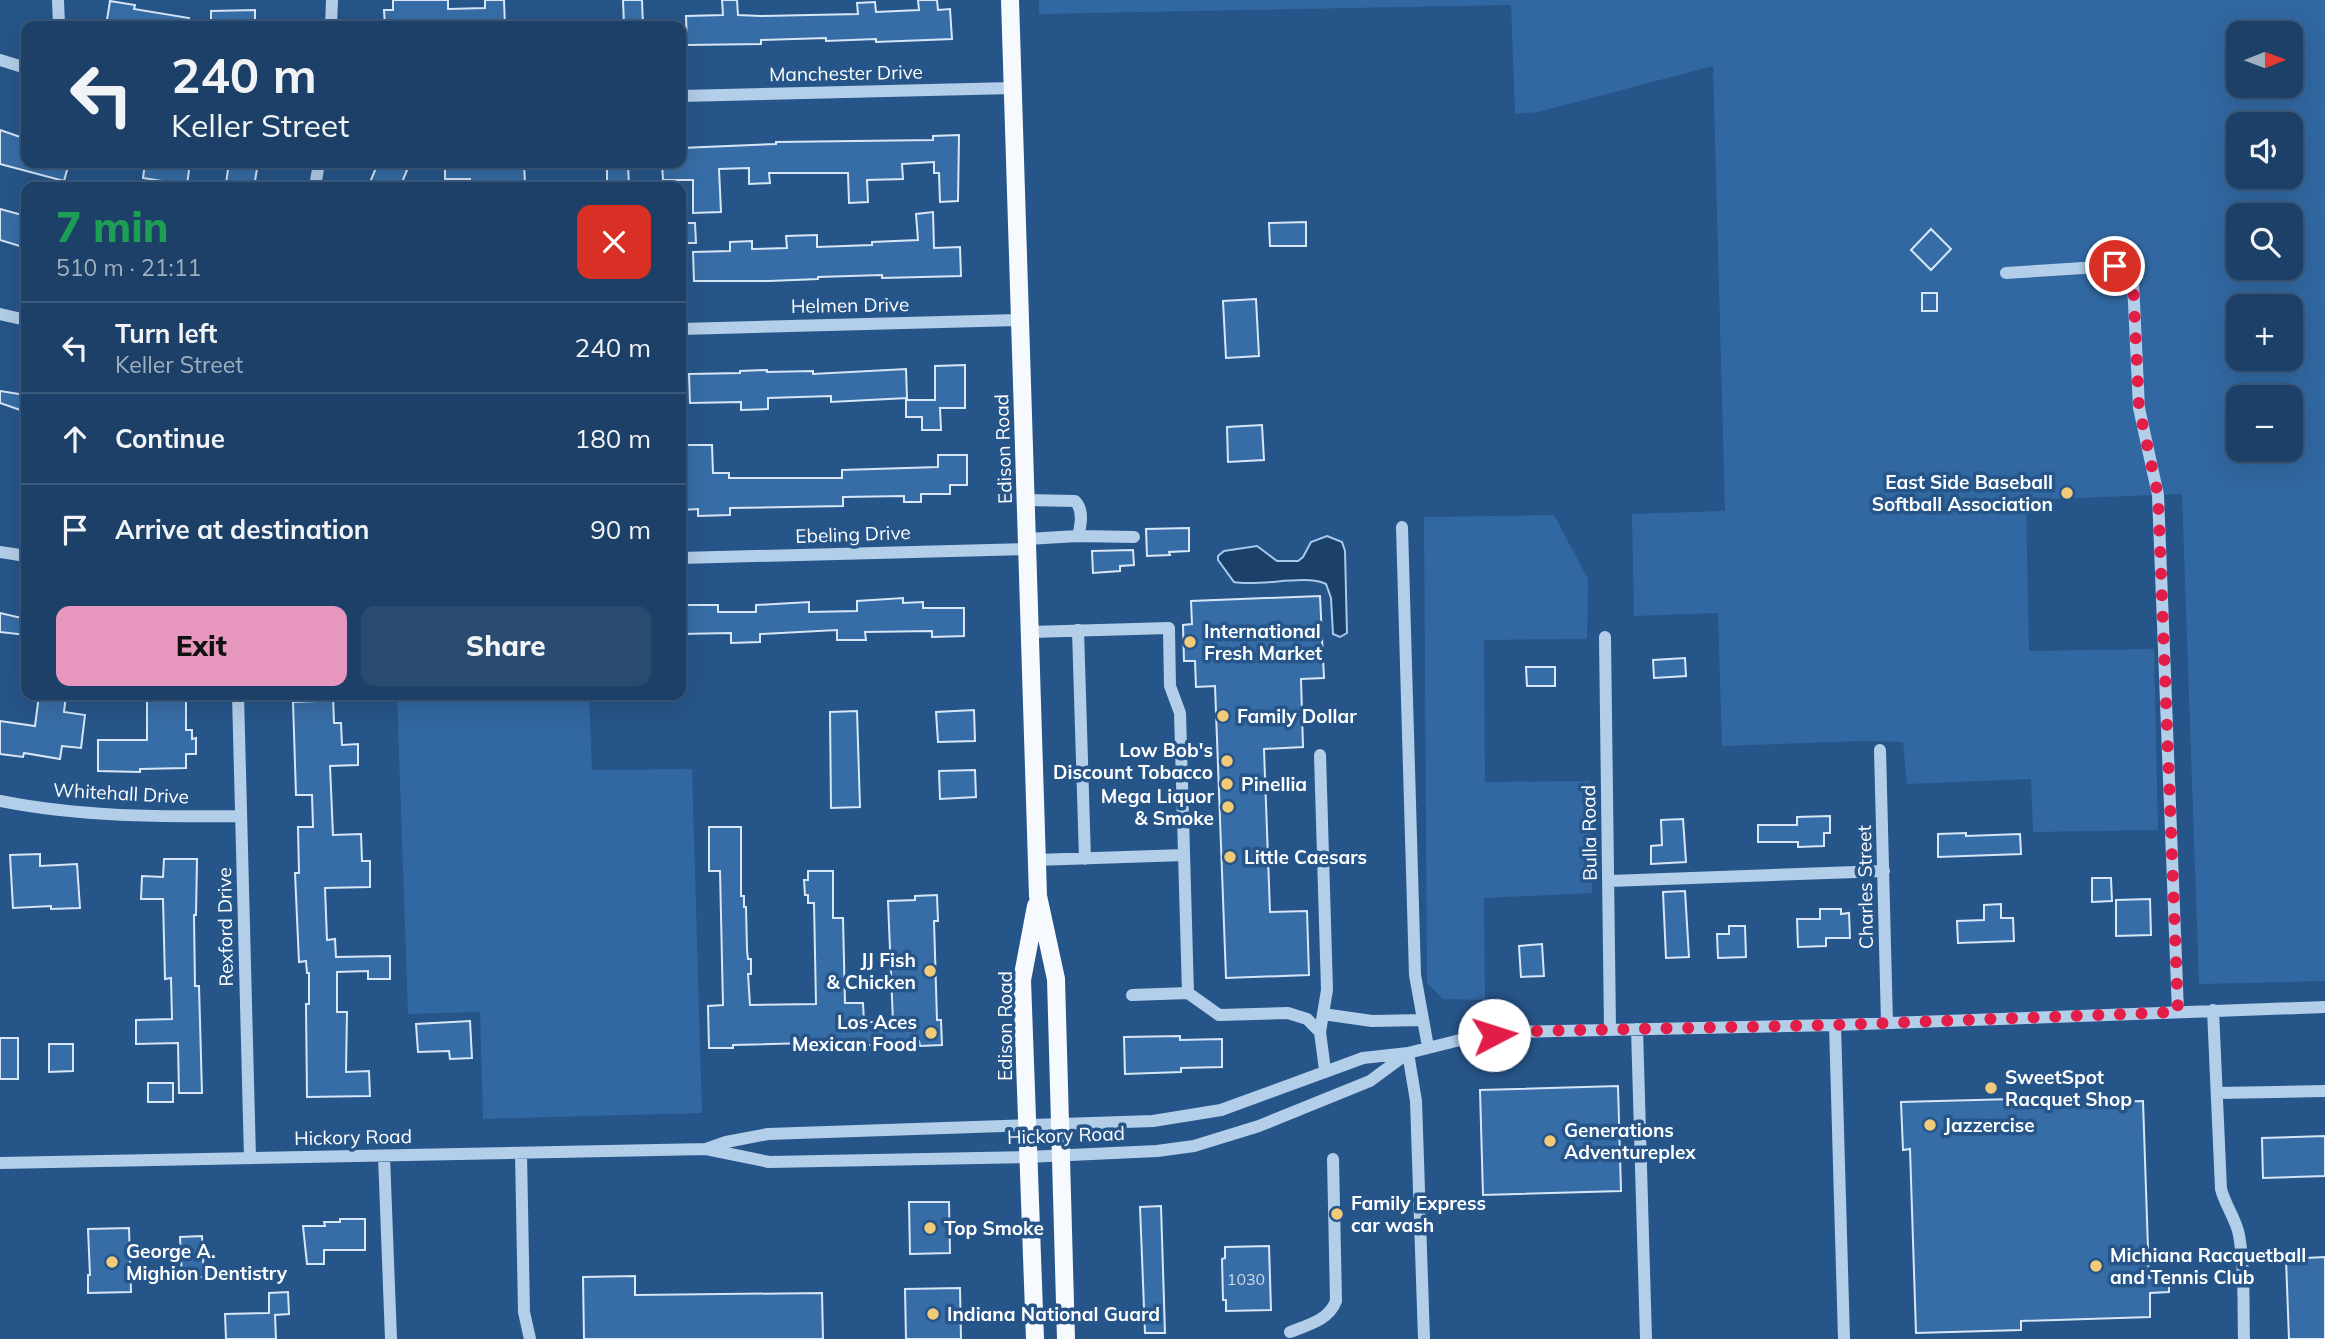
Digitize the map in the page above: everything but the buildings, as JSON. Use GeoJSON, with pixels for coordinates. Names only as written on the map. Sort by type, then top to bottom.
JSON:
{"type":"FeatureCollection","features":[{"type":"Feature","properties":{"kind":"main road","name":"Edison Road"},"geometry":{"type":"LineString","coordinates":[[1010,0],[1036,860],[1038,896],[1056,979],[1066,1339]]}},
{"type":"Feature","properties":{"kind":"main road","name":"Edison Road"},"geometry":{"type":"LineString","coordinates":[[1035,1339],[1022,980],[1038,896]]}},
{"type":"Feature","properties":{"kind":"street"},"geometry":{"type":"LineString","coordinates":[[58,0],[59,21]]}},
{"type":"Feature","properties":{"kind":"street"},"geometry":{"type":"LineString","coordinates":[[331,21],[332,0]]}},
{"type":"Feature","properties":{"kind":"street"},"geometry":{"type":"LineString","coordinates":[[0,60],[21,66]]}},
{"type":"Feature","properties":{"kind":"street","name":"Manchester Drive"},"geometry":{"type":"LineString","coordinates":[[686,96],[1013,88]]}},
{"type":"Feature","properties":{"kind":"street"},"geometry":{"type":"LineString","coordinates":[[2006,273],[2115,266],[2125,269],[2133,282],[2139,408],[2158,495],[2178,1012]]}},
{"type":"Feature","properties":{"kind":"street"},"geometry":{"type":"LineString","coordinates":[[0,314],[21,319]]}},
{"type":"Feature","properties":{"kind":"street","name":"Helmen Drive"},"geometry":{"type":"LineString","coordinates":[[686,329],[1020,320]]}},
{"type":"Feature","properties":{"kind":"street"},"geometry":{"type":"LineString","coordinates":[[1026,500],[1075,501],[1080,506],[1081,524],[1078,536]]}},
{"type":"Feature","properties":{"kind":"street"},"geometry":{"type":"LineString","coordinates":[[1402,527],[1415,975],[1428,1047]]}},
{"type":"Feature","properties":{"kind":"street","name":"Ebeling Drive"},"geometry":{"type":"LineString","coordinates":[[686,558],[1027,544],[1078,536],[1134,537]]}},
{"type":"Feature","properties":{"kind":"street"},"geometry":{"type":"LineString","coordinates":[[0,552],[21,555]]}},
{"type":"Feature","properties":{"kind":"street"},"geometry":{"type":"LineString","coordinates":[[1030,632],[1169,628],[1170,685],[1180,713],[1188,993]]}},
{"type":"Feature","properties":{"kind":"street"},"geometry":{"type":"LineString","coordinates":[[1078,631],[1085,859]]}},
{"type":"Feature","properties":{"kind":"street","name":"Bulla Road"},"geometry":{"type":"LineString","coordinates":[[1605,637],[1610,1029]]}},
{"type":"Feature","properties":{"kind":"street","name":"Rexford Drive"},"geometry":{"type":"LineString","coordinates":[[238,700],[250,1158]]}},
{"type":"Feature","properties":{"kind":"street","name":"Charles Street"},"geometry":{"type":"LineString","coordinates":[[1880,750],[1887,1023]]}},
{"type":"Feature","properties":{"kind":"street"},"geometry":{"type":"LineString","coordinates":[[1320,755],[1327,990],[1320,1032],[1325,1070]]}},
{"type":"Feature","properties":{"kind":"street","name":"Whitehall Drive"},"geometry":{"type":"LineString","coordinates":[[0,801],[34,808],[116,816],[242,816]]}},
{"type":"Feature","properties":{"kind":"street"},"geometry":{"type":"LineString","coordinates":[[1036,860],[1184,855]]}},
{"type":"Feature","properties":{"kind":"street"},"geometry":{"type":"LineString","coordinates":[[1610,881],[1884,871]]}},
{"type":"Feature","properties":{"kind":"street"},"geometry":{"type":"LineString","coordinates":[[1132,995],[1188,993],[1216,1014],[1288,1013],[1307,1020],[1320,1032]]}},
{"type":"Feature","properties":{"kind":"street","name":"Hickory Road"},"geometry":{"type":"LineString","coordinates":[[706,1149],[726,1142],[768,1134],[1153,1121],[1221,1110],[1363,1058],[1408,1053],[1472,1038],[1516,1032],[1835,1025],[2325,1007]]}},
{"type":"Feature","properties":{"kind":"street"},"geometry":{"type":"LineString","coordinates":[[2213,1010],[2221,1189],[2225,1204],[2239,1231],[2244,1339]]}},
{"type":"Feature","properties":{"kind":"street"},"geometry":{"type":"LineString","coordinates":[[1323,1014],[1373,1021],[1423,1020]]}},
{"type":"Feature","properties":{"kind":"street"},"geometry":{"type":"LineString","coordinates":[[1835,1025],[1844,1339]]}},
{"type":"Feature","properties":{"kind":"street"},"geometry":{"type":"LineString","coordinates":[[1637,1028],[1646,1339]]}},
{"type":"Feature","properties":{"kind":"street"},"geometry":{"type":"LineString","coordinates":[[1408,1053],[1416,1101],[1424,1339]]}},
{"type":"Feature","properties":{"kind":"street","name":"Hickory Road"},"geometry":{"type":"LineString","coordinates":[[0,1163],[706,1149],[769,1162],[1027,1157],[1157,1151],[1226,1138],[1370,1081],[1408,1053]]}},
{"type":"Feature","properties":{"kind":"street"},"geometry":{"type":"LineString","coordinates":[[2217,1093],[2325,1091]]}},
{"type":"Feature","properties":{"kind":"street"},"geometry":{"type":"LineString","coordinates":[[522,1153],[524,1312],[530,1339]]}},
{"type":"Feature","properties":{"kind":"street"},"geometry":{"type":"LineString","coordinates":[[384,1156],[391,1339]]}},
{"type":"Feature","properties":{"kind":"street"},"geometry":{"type":"LineString","coordinates":[[1290,1332],[1328,1315],[1336,1301],[1332,1159]]}},
{"type":"Feature","properties":{"kind":"shaded area","name":"East Side Baseball Softball Association"},"geometry":{"type":"Polygon","coordinates":[[[1039,0],[2325,0],[2325,981],[2199,984],[2182,494],[2026,500],[2029,651],[2154,649],[2158,830],[2033,832],[2031,779],[1907,784],[1903,742],[1722,746],[1718,613],[1634,616],[1632,514],[1725,511],[1713,66],[1538,112],[1515,114],[1511,5],[1039,14],[1039,0]]]}},
{"type":"Feature","properties":{"kind":"shaded area"},"geometry":{"type":"Polygon","coordinates":[[[1554,515],[1588,579],[1587,639],[1484,640],[1485,782],[1590,781],[1592,893],[1484,898],[1485,1000],[1443,999],[1427,983],[1424,517],[1554,515]]]}},
{"type":"Feature","properties":{"kind":"shaded area"},"geometry":{"type":"Polygon","coordinates":[[[1327,536],[1342,542],[1345,551],[1347,633],[1340,637],[1333,634],[1331,598],[1326,584],[1306,580],[1234,582],[1218,560],[1218,556],[1224,551],[1257,546],[1277,561],[1298,561],[1311,542],[1327,536]]]}},
{"type":"Feature","properties":{"kind":"shaded area"},"geometry":{"type":"Polygon","coordinates":[[[397,700],[589,700],[592,770],[692,769],[702,1113],[483,1119],[480,1012],[408,1014],[397,700]]]}},
{"type":"Feature","properties":{"kind":"place","name":"East Side Baseball Softball Association"},"geometry":{"type":"Point","coordinates":[2067,493]}},
{"type":"Feature","properties":{"kind":"place","name":"International Fresh Market"},"geometry":{"type":"Point","coordinates":[1190,642]}},
{"type":"Feature","properties":{"kind":"place","name":"Family Dollar"},"geometry":{"type":"Point","coordinates":[1223,716]}},
{"type":"Feature","properties":{"kind":"place","name":"Low Bob's Discount Tobacco"},"geometry":{"type":"Point","coordinates":[1227,761]}},
{"type":"Feature","properties":{"kind":"place","name":"Pinellia"},"geometry":{"type":"Point","coordinates":[1227,784]}},
{"type":"Feature","properties":{"kind":"place","name":"Mega Liquor & Smoke"},"geometry":{"type":"Point","coordinates":[1228,807]}},
{"type":"Feature","properties":{"kind":"place","name":"Little Caesars"},"geometry":{"type":"Point","coordinates":[1230,857]}},
{"type":"Feature","properties":{"kind":"place","name":"JJ Fish & Chicken"},"geometry":{"type":"Point","coordinates":[930,971]}},
{"type":"Feature","properties":{"kind":"place","name":"Los Aces Mexican Food"},"geometry":{"type":"Point","coordinates":[931,1033]}},
{"type":"Feature","properties":{"kind":"place","name":"SweetSpot Racquet Shop"},"geometry":{"type":"Point","coordinates":[1991,1088]}},
{"type":"Feature","properties":{"kind":"place","name":"Jazzercise"},"geometry":{"type":"Point","coordinates":[1930,1125]}},
{"type":"Feature","properties":{"kind":"place","name":"Generations Adventureplex"},"geometry":{"type":"Point","coordinates":[1550,1141]}},
{"type":"Feature","properties":{"kind":"place","name":"Family Express car wash"},"geometry":{"type":"Point","coordinates":[1337,1214]}},
{"type":"Feature","properties":{"kind":"place","name":"Top Smoke"},"geometry":{"type":"Point","coordinates":[930,1228]}},
{"type":"Feature","properties":{"kind":"place","name":"George A. Mighion Dentistry"},"geometry":{"type":"Point","coordinates":[112,1262]}},
{"type":"Feature","properties":{"kind":"place","name":"Michiana Racquetball and Tennis Club"},"geometry":{"type":"Point","coordinates":[2096,1266]}},
{"type":"Feature","properties":{"kind":"place","name":"Indiana National Guard"},"geometry":{"type":"Point","coordinates":[933,1314]}},
{"type":"Feature","properties":{"kind":"route"},"geometry":{"type":"LineString","coordinates":[[1494,1035],[1591,1029],[1835,1025],[2178,1012],[2158,495],[2139,408],[2133,282],[2125,269],[2115,266]]}}]}
